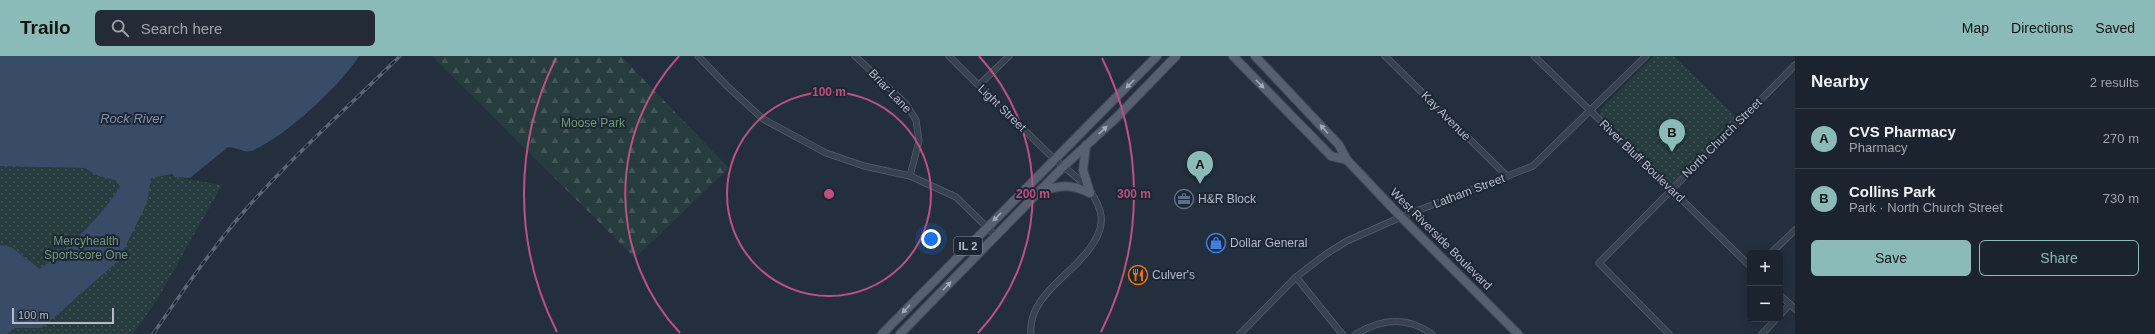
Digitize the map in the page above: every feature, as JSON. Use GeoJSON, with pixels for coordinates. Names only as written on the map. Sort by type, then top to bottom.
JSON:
{"type":"FeatureCollection","features":[{"type":"Feature","properties":{"kind":"main road","name":"IL 2"},"geometry":{"type":"LineString","coordinates":[[882,334],[1157,56]]}},
{"type":"Feature","properties":{"kind":"main road","name":"IL 2"},"geometry":{"type":"LineString","coordinates":[[900,334],[1064,166],[1176,56]]}},
{"type":"Feature","properties":{"kind":"main road","name":"West Riverside Boulevard"},"geometry":{"type":"LineString","coordinates":[[1233,56],[1331,156],[1347,160]]}},
{"type":"Feature","properties":{"kind":"main road","name":"West Riverside Boulevard"},"geometry":{"type":"LineString","coordinates":[[1255,56],[1339,145],[1347,160],[1401,217],[1518,334]]}},
{"type":"Feature","properties":{"kind":"main road"},"geometry":{"type":"LineString","coordinates":[[1086,146],[1083,170],[1090,193]]}},
{"type":"Feature","properties":{"kind":"main road"},"geometry":{"type":"LineString","coordinates":[[1036,195],[1058,185],[1076,186],[1090,193]]}},
{"type":"Feature","properties":{"kind":"street"},"geometry":{"type":"LineString","coordinates":[[698,56],[727,86],[769,122],[826,153],[864,166],[910,176],[956,198],[996,236]]}},
{"type":"Feature","properties":{"kind":"street","name":"Briar Lane"},"geometry":{"type":"LineString","coordinates":[[856,56],[906,104],[916,120],[919,141],[910,176]]}},
{"type":"Feature","properties":{"kind":"street","name":"Light Street"},"geometry":{"type":"LineString","coordinates":[[949,56],[1055,160],[1079,180],[1090,193],[1100,210],[1101,215],[1094,242],[1073,267],[1054,286],[1034,311],[1031,334]]}},
{"type":"Feature","properties":{"kind":"street"},"geometry":{"type":"LineString","coordinates":[[979,86],[1009,56]]}},
{"type":"Feature","properties":{"kind":"street","name":"Kay Avenue"},"geometry":{"type":"LineString","coordinates":[[1385,56],[1507,176]]}},
{"type":"Feature","properties":{"kind":"street","name":"River Bluff Boulevard"},"geometry":{"type":"LineString","coordinates":[[1534,56],[1747,263]]}},
{"type":"Feature","properties":{"kind":"street","name":"Latham Street"},"geometry":{"type":"LineString","coordinates":[[1240,334],[1296,277],[1326,254],[1347,241],[1401,217],[1533,166],[1646,56]]}},
{"type":"Feature","properties":{"kind":"street","name":"North Church Street"},"geometry":{"type":"LineString","coordinates":[[1669,334],[1599,263],[1795,65]]}},
{"type":"Feature","properties":{"kind":"street"},"geometry":{"type":"LineString","coordinates":[[1774,250],[1795,230]]}},
{"type":"Feature","properties":{"kind":"street"},"geometry":{"type":"LineString","coordinates":[[1296,277],[1342,334]]}},
{"type":"Feature","properties":{"kind":"street"},"geometry":{"type":"LineString","coordinates":[[1783,298],[1795,309]]}},
{"type":"Feature","properties":{"kind":"street"},"geometry":{"type":"LineString","coordinates":[[1783,312],[1790,304]]}},
{"type":"Feature","properties":{"kind":"street"},"geometry":{"type":"LineString","coordinates":[[1356,334],[1379,323],[1391,321],[1415,324],[1432,334]]}},
{"type":"Feature","properties":{"kind":"street"},"geometry":{"type":"LineString","coordinates":[[1762,334],[1773,322]]}},
{"type":"Feature","properties":{"kind":"green space","name":"Moose Park"},"geometry":{"type":"Polygon","coordinates":[[[432,56],[621,56],[729,168],[635,258],[432,56]]]}},
{"type":"Feature","properties":{"kind":"green space"},"geometry":{"type":"Polygon","coordinates":[[[1654,56],[1674,56],[1739,120],[1672,185],[1600,115],[1600,110],[1654,56]]]}},
{"type":"Feature","properties":{"kind":"green space","name":"Mercyhealth Sportscore One"},"geometry":{"type":"Polygon","coordinates":[[[0,146],[222,185],[157,300],[133,334],[0,334],[0,146]]]}},
{"type":"Feature","properties":{"kind":"water","name":"Rock River"},"geometry":{"type":"Polygon","coordinates":[[[0,56],[359,56],[351,68],[325,96],[294,123],[264,145],[251,151],[243,151],[228,147],[190,178],[175,177],[172,174],[151,178],[147,203],[118,261],[42,328],[15,328],[7,334],[0,334],[0,245],[11,247],[40,269],[63,251],[94,221],[120,187],[115,180],[98,176],[85,168],[0,166],[0,56]]]}},
{"type":"Feature","properties":{"kind":"railway"},"geometry":{"type":"LineString","coordinates":[[153,334],[210,254],[247,208],[303,149],[400,56]]}},
{"type":"Feature","properties":{"kind":"place","name":"Collins Park"},"geometry":{"type":"Point","coordinates":[1672,152]}},
{"type":"Feature","properties":{"kind":"place","name":"CVS Pharmacy"},"geometry":{"type":"Point","coordinates":[1200,184]}},
{"type":"Feature","properties":{"kind":"place","name":"H&R Block"},"geometry":{"type":"Point","coordinates":[1184,199]}},
{"type":"Feature","properties":{"kind":"place","name":"Dollar General"},"geometry":{"type":"Point","coordinates":[1216,243]}},
{"type":"Feature","properties":{"kind":"place","name":"Culver's"},"geometry":{"type":"Point","coordinates":[1138,275]}}]}
